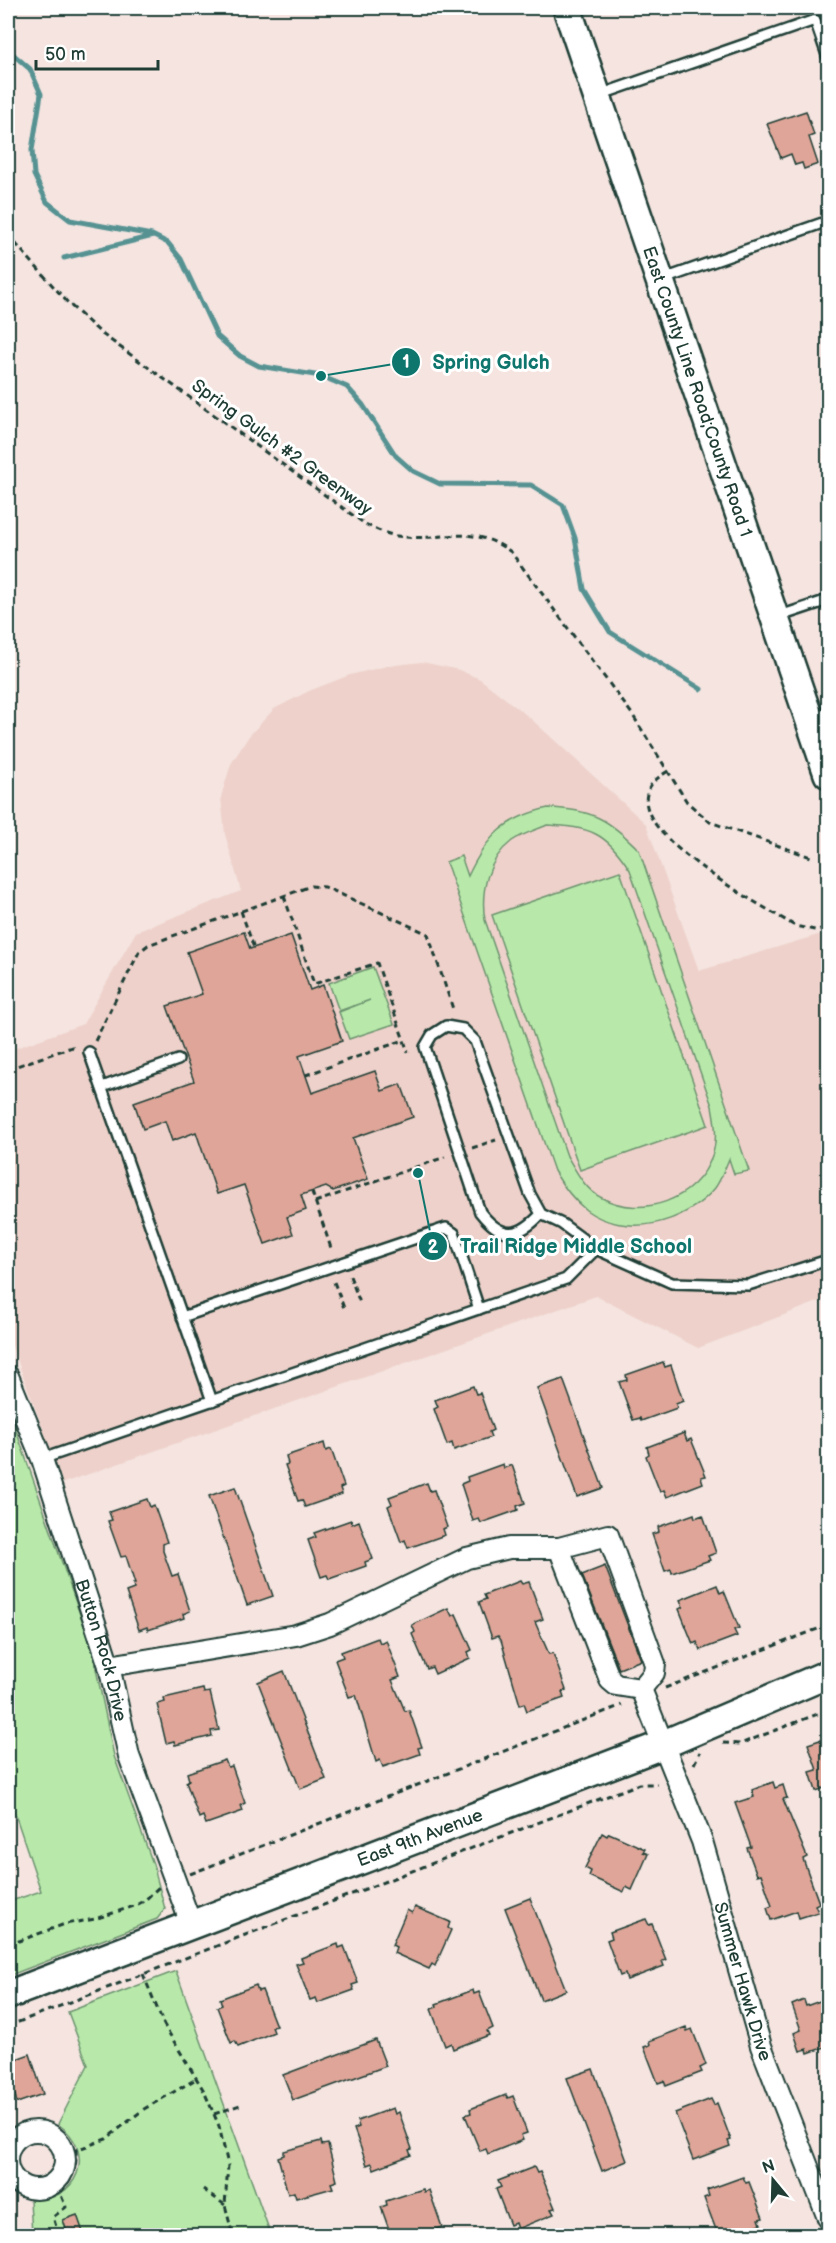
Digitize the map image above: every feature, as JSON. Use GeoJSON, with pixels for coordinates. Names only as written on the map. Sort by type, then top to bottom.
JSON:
{"type":"FeatureCollection","features":[{"type":"Feature","properties":{"kind":"main road","name":"East County Line Road;County Road 1"},"geometry":{"type":"LineString","coordinates":[[567,8],[774,618],[819,716],[827,771]]}},
{"type":"Feature","properties":{"kind":"main road","name":"East 9th Avenue"},"geometry":{"type":"LineString","coordinates":[[8,1995],[662,1745],[828,1674]]}},
{"type":"Feature","properties":{"kind":"street","name":"Button Rock Drive"},"geometry":{"type":"LineString","coordinates":[[8,1376],[42,1459],[109,1666],[129,1756],[191,1924]]}},
{"type":"Feature","properties":{"kind":"street"},"geometry":{"type":"LineString","coordinates":[[109,1666],[296,1635],[330,1624],[467,1558],[509,1548],[559,1548],[608,1535],[655,1664],[654,1673],[641,1689],[616,1685],[611,1681],[559,1548]]}},
{"type":"Feature","properties":{"kind":"street","name":"Summer Hawk Drive"},"geometry":{"type":"LineString","coordinates":[[641,1689],[662,1745],[686,1794],[702,1841],[761,2046],[828,2218]]}},
{"type":"Feature","properties":{"kind":"lane"},"geometry":{"type":"LineString","coordinates":[[597,96],[815,20],[828,58]]}},
{"type":"Feature","properties":{"kind":"lane"},"geometry":{"type":"LineString","coordinates":[[660,280],[828,221]]}},
{"type":"Feature","properties":{"kind":"lane"},"geometry":{"type":"LineString","coordinates":[[774,618],[828,600]]}},
{"type":"Feature","properties":{"kind":"lane"},"geometry":{"type":"LineString","coordinates":[[541,1214],[529,1227],[516,1232],[501,1232],[490,1226],[480,1212],[425,1047],[432,1035],[446,1026],[463,1029],[475,1041],[530,1194],[541,1214],[562,1224],[596,1249],[614,1260],[672,1283],[694,1285],[748,1285],[828,1260]]}},
{"type":"Feature","properties":{"kind":"lane"},"geometry":{"type":"LineString","coordinates":[[89,1052],[212,1401]]}},
{"type":"Feature","properties":{"kind":"lane"},"geometry":{"type":"LineString","coordinates":[[102,1087],[178,1060]]}},
{"type":"Feature","properties":{"kind":"lane"},"geometry":{"type":"LineString","coordinates":[[182,1317],[446,1228],[454,1233],[479,1309]]}},
{"type":"Feature","properties":{"kind":"lane"},"geometry":{"type":"LineString","coordinates":[[42,1459],[566,1279],[596,1249]]}},
{"type":"Feature","properties":{"kind":"path","name":"Spring Gulch #2 Greenway"},"geometry":{"type":"LineString","coordinates":[[8,235],[69,304],[102,334],[365,524],[396,536],[475,535],[500,544],[511,552],[632,714],[687,802],[710,822],[811,857]]}},
{"type":"Feature","properties":{"kind":"path"},"geometry":{"type":"LineString","coordinates":[[668,771],[653,781],[646,795],[648,814],[657,829],[695,862],[795,926],[815,930],[828,928]]}},
{"type":"Feature","properties":{"kind":"path"},"geometry":{"type":"LineString","coordinates":[[8,1069],[72,1047],[89,1052],[139,952],[148,945],[311,886],[325,887],[428,934],[453,1009]]}},
{"type":"Feature","properties":{"kind":"path"},"geometry":{"type":"LineString","coordinates":[[284,896],[314,984],[377,963],[408,1052]]}},
{"type":"Feature","properties":{"kind":"path"},"geometry":{"type":"LineString","coordinates":[[241,911],[254,948]]}},
{"type":"Feature","properties":{"kind":"path"},"geometry":{"type":"LineString","coordinates":[[306,1075],[404,1040]]}},
{"type":"Feature","properties":{"kind":"path"},"geometry":{"type":"LineString","coordinates":[[471,1149],[496,1140]]}},
{"type":"Feature","properties":{"kind":"path"},"geometry":{"type":"LineString","coordinates":[[315,1202],[445,1157]]}},
{"type":"Feature","properties":{"kind":"path"},"geometry":{"type":"LineString","coordinates":[[312,1192],[332,1251]]}},
{"type":"Feature","properties":{"kind":"path"},"geometry":{"type":"LineString","coordinates":[[350,1276],[360,1303]]}},
{"type":"Feature","properties":{"kind":"path"},"geometry":{"type":"LineString","coordinates":[[334,1282],[344,1308]]}},
{"type":"Feature","properties":{"kind":"path"},"geometry":{"type":"LineString","coordinates":[[664,1689],[828,1625]]}},
{"type":"Feature","properties":{"kind":"path"},"geometry":{"type":"LineString","coordinates":[[189,1874],[626,1703]]}},
{"type":"Feature","properties":{"kind":"path"},"geometry":{"type":"LineString","coordinates":[[717,1744],[740,1744],[828,1710]]}},
{"type":"Feature","properties":{"kind":"path"},"geometry":{"type":"LineString","coordinates":[[694,1764],[705,1748]]}},
{"type":"Feature","properties":{"kind":"path"},"geometry":{"type":"LineString","coordinates":[[8,2026],[639,1784],[657,1784]]}},
{"type":"Feature","properties":{"kind":"path"},"geometry":{"type":"LineString","coordinates":[[8,1945],[65,1924],[95,1919],[134,1905],[162,1885]]}},
{"type":"Feature","properties":{"kind":"path"},"geometry":{"type":"LineString","coordinates":[[143,1974],[164,2025],[214,2114],[228,2165],[225,2205],[233,2235]]}},
{"type":"Feature","properties":{"kind":"path"},"geometry":{"type":"LineString","coordinates":[[59,2235],[53,2217],[66,2207],[60,2193],[73,2176],[76,2150],[106,2139],[144,2109],[196,2079]]}},
{"type":"Feature","properties":{"kind":"path"},"geometry":{"type":"LineString","coordinates":[[214,2114],[243,2104]]}},
{"type":"Feature","properties":{"kind":"path"},"geometry":{"type":"LineString","coordinates":[[203,2189],[225,2205]]}},
{"type":"Feature","properties":{"kind":"shaded area"},"geometry":{"type":"Polygon","coordinates":[[[422,662],[459,670],[480,679],[530,718],[646,824],[699,971],[828,932],[828,1298],[698,1348],[596,1296],[63,1483],[8,1335],[8,1051],[83,1024],[136,932],[241,891],[225,834],[221,797],[231,764],[249,736],[274,709],[309,691],[350,675],[387,666],[422,662]]]}},
{"type":"Feature","properties":{"kind":"green space"},"geometry":{"type":"Polygon","coordinates":[[[548,808],[588,814],[618,830],[639,850],[749,1171],[734,1174],[729,1159],[715,1188],[688,1211],[672,1218],[636,1225],[619,1224],[602,1219],[581,1206],[557,1177],[446,862],[461,856],[468,876],[482,850],[499,831],[508,823],[548,808]],[[547,825],[512,841],[497,857],[485,887],[485,920],[567,1156],[582,1180],[596,1195],[618,1204],[650,1206],[681,1194],[705,1171],[715,1143],[712,1106],[630,870],[613,847],[596,834],[586,830],[547,825]]]}},
{"type":"Feature","properties":{"kind":"green space"},"geometry":{"type":"Polygon","coordinates":[[[620,871],[708,1125],[580,1170],[492,915],[620,871]]]}},
{"type":"Feature","properties":{"kind":"green space"},"geometry":{"type":"Polygon","coordinates":[[[373,967],[394,1024],[349,1039],[339,1012],[370,1000],[339,1011],[329,983],[373,967]]]}},
{"type":"Feature","properties":{"kind":"green space"},"geometry":{"type":"Polygon","coordinates":[[[8,1407],[92,1649],[114,1756],[153,1864],[165,1909],[157,1919],[8,1976],[8,1902],[41,1891],[11,1802],[8,1802],[8,1771],[12,1769],[8,1755],[8,1407]]]}},
{"type":"Feature","properties":{"kind":"green space"},"geometry":{"type":"Polygon","coordinates":[[[176,1971],[271,2235],[179,2235],[177,2229],[160,2236],[32,2235],[30,2200],[47,2199],[60,2193],[70,2185],[77,2174],[79,2161],[77,2148],[70,2135],[58,2124],[88,2065],[68,2012],[176,1971]]]}},
{"type":"Feature","properties":{"kind":"building"},"geometry":{"type":"Polygon","coordinates":[[[806,111],[814,135],[809,137],[818,164],[804,169],[802,163],[795,165],[791,154],[781,158],[767,124],[806,111]]]}},
{"type":"Feature","properties":{"kind":"building"},"geometry":{"type":"Polygon","coordinates":[[[244,932],[250,949],[291,935],[310,990],[323,985],[342,1041],[299,1056],[312,1093],[375,1071],[382,1091],[401,1084],[413,1117],[353,1138],[368,1179],[333,1191],[326,1187],[301,1195],[306,1210],[287,1217],[293,1234],[265,1244],[244,1185],[217,1194],[196,1132],[172,1141],[165,1121],[143,1129],[134,1102],[194,1081],[167,1006],[202,994],[187,952],[244,932]]]}},
{"type":"Feature","properties":{"kind":"building"},"geometry":{"type":"Polygon","coordinates":[[[663,1362],[665,1367],[671,1365],[683,1401],[676,1404],[677,1408],[641,1421],[640,1418],[633,1420],[619,1382],[627,1380],[626,1375],[663,1362]]]}},
{"type":"Feature","properties":{"kind":"building"},"geometry":{"type":"Polygon","coordinates":[[[563,1379],[603,1488],[577,1497],[537,1388],[563,1379]]]}},
{"type":"Feature","properties":{"kind":"building"},"geometry":{"type":"Polygon","coordinates":[[[473,1386],[476,1394],[480,1393],[493,1430],[489,1432],[491,1437],[454,1450],[452,1443],[447,1445],[434,1409],[438,1407],[435,1400],[473,1386]]]}},
{"type":"Feature","properties":{"kind":"building"},"geometry":{"type":"Polygon","coordinates":[[[684,1433],[687,1441],[691,1439],[706,1476],[701,1477],[703,1483],[667,1497],[664,1490],[660,1492],[646,1456],[649,1454],[647,1447],[684,1433]]]}},
{"type":"Feature","properties":{"kind":"building"},"geometry":{"type":"Polygon","coordinates":[[[324,1443],[326,1451],[331,1449],[344,1486],[340,1488],[342,1494],[305,1507],[302,1500],[298,1501],[285,1465],[288,1464],[286,1456],[324,1443]]]}},
{"type":"Feature","properties":{"kind":"building"},"geometry":{"type":"Polygon","coordinates":[[[503,1464],[504,1468],[512,1465],[525,1503],[517,1506],[518,1510],[481,1523],[479,1519],[473,1521],[461,1484],[468,1481],[467,1477],[503,1464]]]}},
{"type":"Feature","properties":{"kind":"building"},"geometry":{"type":"Polygon","coordinates":[[[427,1483],[430,1491],[434,1490],[447,1527],[443,1529],[445,1535],[408,1548],[405,1540],[401,1542],[388,1506],[392,1504],[389,1497],[427,1483]]]}},
{"type":"Feature","properties":{"kind":"building"},"geometry":{"type":"Polygon","coordinates":[[[235,1487],[273,1596],[247,1605],[209,1496],[235,1487]]]}},
{"type":"Feature","properties":{"kind":"building"},"geometry":{"type":"Polygon","coordinates":[[[147,1499],[150,1507],[154,1505],[167,1542],[163,1544],[163,1551],[172,1576],[178,1574],[190,1611],[183,1614],[184,1618],[148,1630],[147,1627],[139,1630],[126,1592],[134,1589],[133,1584],[135,1584],[126,1556],[121,1557],[108,1521],[112,1520],[109,1512],[147,1499]]]}},
{"type":"Feature","properties":{"kind":"building"},"geometry":{"type":"Polygon","coordinates":[[[694,1514],[695,1518],[703,1515],[716,1553],[708,1556],[710,1560],[672,1573],[671,1569],[665,1571],[652,1534],[659,1532],[658,1527],[694,1514]]]}},
{"type":"Feature","properties":{"kind":"building"},"geometry":{"type":"Polygon","coordinates":[[[351,1520],[352,1524],[359,1521],[373,1559],[365,1562],[366,1566],[329,1579],[327,1575],[321,1577],[308,1540],[316,1537],[314,1533],[351,1520]]]}},
{"type":"Feature","properties":{"kind":"building"},"geometry":{"type":"Polygon","coordinates":[[[605,1566],[641,1660],[619,1669],[582,1575],[605,1566]]]}},
{"type":"Feature","properties":{"kind":"building"},"geometry":{"type":"Polygon","coordinates":[[[520,1581],[522,1584],[529,1582],[543,1619],[535,1622],[549,1654],[553,1653],[566,1690],[562,1692],[564,1698],[527,1711],[524,1703],[520,1705],[501,1640],[498,1636],[492,1638],[479,1602],[486,1599],[484,1595],[520,1581]]]}},
{"type":"Feature","properties":{"kind":"building"},"geometry":{"type":"Polygon","coordinates":[[[717,1585],[720,1593],[724,1591],[739,1628],[734,1630],[737,1636],[700,1650],[697,1642],[693,1644],[679,1609],[683,1607],[680,1600],[717,1585]]]}},
{"type":"Feature","properties":{"kind":"building"},"geometry":{"type":"Polygon","coordinates":[[[448,1608],[452,1616],[456,1614],[472,1650],[468,1652],[470,1658],[435,1674],[432,1667],[427,1669],[412,1634],[415,1632],[412,1625],[448,1608]]]}},
{"type":"Feature","properties":{"kind":"building"},"geometry":{"type":"Polygon","coordinates":[[[378,1638],[380,1643],[386,1640],[400,1677],[392,1680],[405,1711],[409,1710],[422,1747],[418,1748],[420,1754],[383,1767],[380,1760],[376,1762],[356,1695],[349,1697],[335,1660],[343,1657],[341,1652],[378,1638]]]}},
{"type":"Feature","properties":{"kind":"building"},"geometry":{"type":"Polygon","coordinates":[[[284,1671],[326,1779],[300,1789],[258,1682],[284,1671]]]}},
{"type":"Feature","properties":{"kind":"building"},"geometry":{"type":"Polygon","coordinates":[[[203,1689],[204,1693],[210,1692],[219,1730],[211,1731],[212,1736],[175,1745],[174,1741],[166,1743],[157,1704],[165,1702],[164,1698],[203,1689]]]}},
{"type":"Feature","properties":{"kind":"building"},"geometry":{"type":"Polygon","coordinates":[[[820,1740],[822,1745],[828,1743],[827,1796],[824,1788],[816,1791],[810,1772],[817,1770],[808,1744],[820,1740]]]}},
{"type":"Feature","properties":{"kind":"building"},"geometry":{"type":"Polygon","coordinates":[[[225,1760],[228,1767],[232,1766],[245,1803],[241,1805],[243,1811],[206,1824],[203,1816],[199,1818],[186,1782],[189,1780],[187,1773],[225,1760]]]}},
{"type":"Feature","properties":{"kind":"building"},"geometry":{"type":"Polygon","coordinates":[[[773,1782],[775,1788],[783,1785],[787,1798],[783,1799],[807,1857],[803,1859],[819,1903],[815,1905],[818,1912],[799,1918],[797,1911],[771,1920],[767,1908],[772,1906],[761,1874],[757,1875],[747,1848],[751,1847],[735,1803],[754,1797],[752,1790],[773,1782]]]}},
{"type":"Feature","properties":{"kind":"building"},"geometry":{"type":"Polygon","coordinates":[[[602,1833],[607,1836],[609,1833],[645,1849],[643,1852],[648,1854],[632,1890],[626,1887],[624,1892],[589,1876],[591,1871],[585,1868],[602,1833]]]}},
{"type":"Feature","properties":{"kind":"building"},"geometry":{"type":"Polygon","coordinates":[[[530,1898],[566,1990],[541,2000],[505,1908],[530,1898]]]}},
{"type":"Feature","properties":{"kind":"building"},"geometry":{"type":"Polygon","coordinates":[[[415,1907],[450,1922],[448,1928],[451,1930],[435,1966],[432,1964],[429,1969],[394,1953],[396,1947],[392,1945],[407,1910],[412,1913],[415,1907]]]}},
{"type":"Feature","properties":{"kind":"building"},"geometry":{"type":"Polygon","coordinates":[[[646,1919],[649,1925],[652,1924],[666,1960],[662,1961],[664,1966],[627,1980],[625,1974],[620,1976],[607,1940],[612,1938],[610,1932],[646,1919]]]}},
{"type":"Feature","properties":{"kind":"building"},"geometry":{"type":"Polygon","coordinates":[[[338,1944],[339,1948],[344,1946],[358,1983],[352,1985],[354,1990],[318,2003],[316,1998],[310,2000],[296,1964],[303,1962],[301,1958],[338,1944]]]}},
{"type":"Feature","properties":{"kind":"building"},"geometry":{"type":"Polygon","coordinates":[[[256,1985],[258,1991],[262,1990],[276,2026],[272,2027],[274,2032],[238,2047],[235,2041],[231,2043],[217,2007],[222,2005],[220,1999],[256,1985]]]}},
{"type":"Feature","properties":{"kind":"building"},"geometry":{"type":"Polygon","coordinates":[[[473,1990],[474,1994],[479,1992],[493,2028],[487,2031],[489,2035],[453,2049],[451,2043],[445,2046],[431,2009],[437,2007],[436,2004],[473,1990]]]}},
{"type":"Feature","properties":{"kind":"building"},"geometry":{"type":"Polygon","coordinates":[[[828,1998],[828,2046],[808,2053],[807,2049],[800,2051],[794,2033],[801,2030],[792,2005],[804,2000],[806,2006],[828,1998]]]}},
{"type":"Feature","properties":{"kind":"building"},"geometry":{"type":"Polygon","coordinates":[[[686,2027],[687,2031],[692,2029],[706,2065],[700,2068],[702,2072],[666,2086],[664,2081],[658,2083],[644,2047],[650,2045],[649,2041],[686,2027]]]}},
{"type":"Feature","properties":{"kind":"building"},"geometry":{"type":"Polygon","coordinates":[[[376,2040],[386,2066],[293,2100],[283,2075],[376,2040]]]}},
{"type":"Feature","properties":{"kind":"building"},"geometry":{"type":"Polygon","coordinates":[[[30,2054],[43,2094],[17,2103],[15,2095],[8,2098],[8,2062],[30,2054]]]}},
{"type":"Feature","properties":{"kind":"building"},"geometry":{"type":"Polygon","coordinates":[[[593,2069],[627,2161],[602,2171],[567,2078],[593,2069]]]}},
{"type":"Feature","properties":{"kind":"building"},"geometry":{"type":"Polygon","coordinates":[[[506,2095],[508,2098],[513,2096],[527,2133],[521,2135],[523,2140],[488,2154],[486,2149],[480,2151],[465,2115],[471,2113],[470,2109],[506,2095]]]}},
{"type":"Feature","properties":{"kind":"building"},"geometry":{"type":"Polygon","coordinates":[[[711,2099],[714,2105],[717,2103],[731,2140],[728,2141],[730,2146],[693,2160],[675,2113],[711,2099]]]}},
{"type":"Feature","properties":{"kind":"building"},"geometry":{"type":"Polygon","coordinates":[[[393,2108],[395,2114],[399,2112],[412,2149],[409,2150],[411,2155],[374,2169],[372,2163],[367,2165],[354,2129],[359,2127],[357,2121],[393,2108]]]}},
{"type":"Feature","properties":{"kind":"building"},"geometry":{"type":"Polygon","coordinates":[[[321,2141],[322,2145],[328,2144],[337,2181],[331,2183],[333,2188],[296,2198],[294,2192],[288,2194],[278,2157],[284,2155],[284,2151],[321,2141]]]}},
{"type":"Feature","properties":{"kind":"building"},"geometry":{"type":"Polygon","coordinates":[[[534,2167],[537,2173],[540,2172],[555,2208],[551,2209],[554,2214],[517,2229],[515,2223],[510,2225],[496,2189],[501,2187],[498,2181],[534,2167]]]}},
{"type":"Feature","properties":{"kind":"building"},"geometry":{"type":"Polygon","coordinates":[[[743,2177],[746,2183],[749,2182],[763,2218],[759,2219],[761,2224],[732,2235],[718,2235],[704,2198],[709,2196],[707,2190],[743,2177]]]}},
{"type":"Feature","properties":{"kind":"building"},"geometry":{"type":"Polygon","coordinates":[[[423,2189],[424,2192],[429,2190],[442,2227],[436,2229],[438,2235],[391,2235],[381,2207],[387,2205],[386,2201],[423,2189]]]}},
{"type":"Feature","properties":{"kind":"building"},"geometry":{"type":"Polygon","coordinates":[[[77,2215],[84,2235],[68,2235],[63,2220],[77,2215]]]}},
{"type":"Feature","properties":{"kind":"waterway"},"geometry":{"type":"LineString","coordinates":[[8,50],[30,69],[41,94],[32,150],[34,175],[47,202],[70,220],[152,235],[168,243],[181,259],[217,336],[240,356],[259,366],[321,376],[347,387],[363,405],[396,456],[413,471],[440,484],[531,485],[563,505],[575,538],[584,589],[610,632],[701,689]]}},
{"type":"Feature","properties":{"kind":"waterway"},"geometry":{"type":"LineString","coordinates":[[64,258],[153,236]]}},
{"type":"Feature","properties":{"kind":"place","name":"Spring Gulch"},"geometry":{"type":"Point","coordinates":[321,376]}},
{"type":"Feature","properties":{"kind":"place","name":"Trail Ridge Middle School"},"geometry":{"type":"Point","coordinates":[418,1173]}}]}
